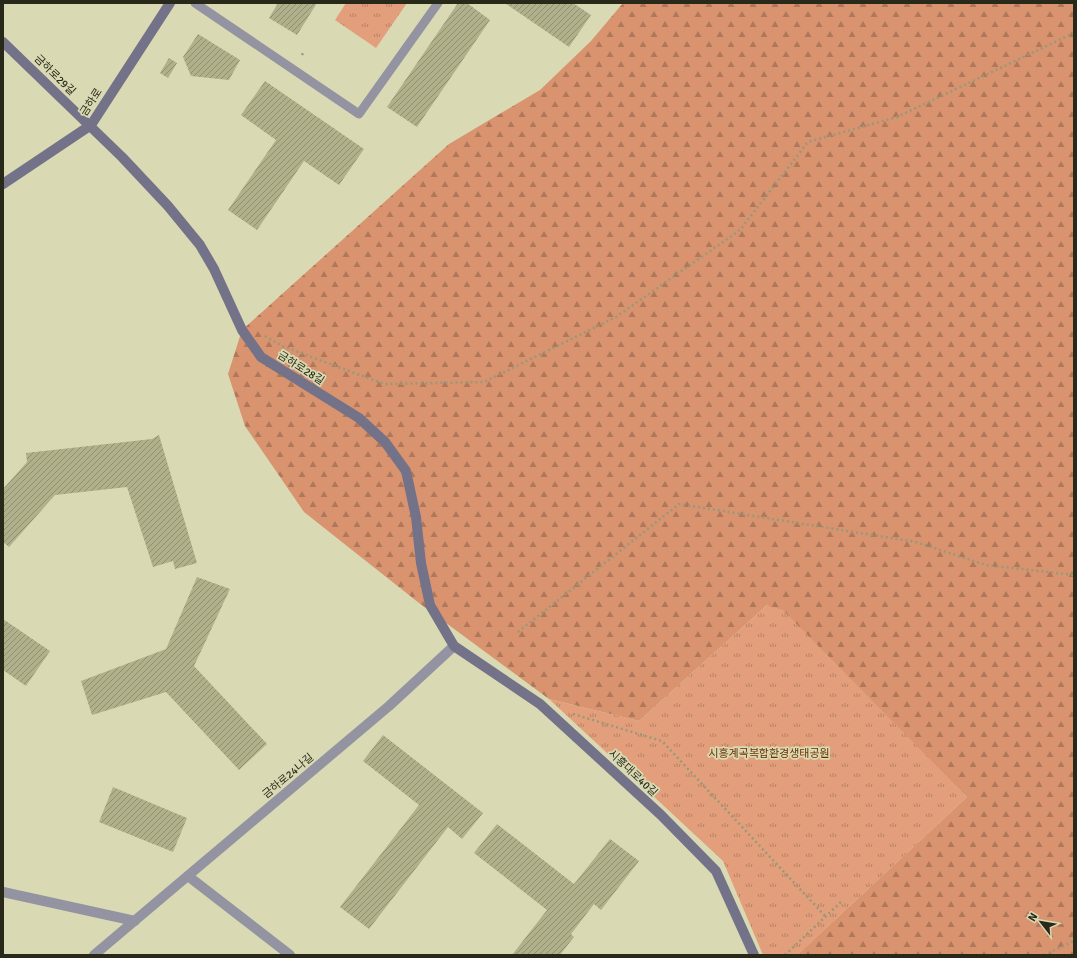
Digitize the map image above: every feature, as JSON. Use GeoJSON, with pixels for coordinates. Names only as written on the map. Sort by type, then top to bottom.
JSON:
{"type":"FeatureCollection","features":[{"type":"Feature","properties":{"kind":"street","name":"금하로"},"geometry":{"type":"LineString","coordinates":[[3,184],[90,125],[170,3]]}},
{"type":"Feature","properties":{"kind":"street","name":"금하로29길"},"geometry":{"type":"LineString","coordinates":[[3,42],[90,125]]}},
{"type":"Feature","properties":{"kind":"street","name":"금하로28길"},"geometry":{"type":"LineString","coordinates":[[90,125],[168,206],[200,245],[214,269],[239,324],[260,357],[359,418],[385,442],[402,465],[406,471],[416,517],[421,563],[430,605],[454,646]]}},
{"type":"Feature","properties":{"kind":"street","name":"금하로24나길"},"geometry":{"type":"LineString","coordinates":[[94,955],[389,706],[454,646]]}},
{"type":"Feature","properties":{"kind":"street","name":"시흥대로40길"},"geometry":{"type":"LineString","coordinates":[[454,646],[540,704],[661,815],[716,871],[754,955]]}},
{"type":"Feature","properties":{"kind":"street"},"geometry":{"type":"LineString","coordinates":[[188,876],[290,955]]}},
{"type":"Feature","properties":{"kind":"street"},"geometry":{"type":"LineString","coordinates":[[3,892],[135,921]]}},
{"type":"Feature","properties":{"kind":"lane"},"geometry":{"type":"LineString","coordinates":[[195,3],[358,114],[438,3]]}},
{"type":"Feature","properties":{"kind":"path"},"geometry":{"type":"LineString","coordinates":[[262,334],[282,346],[384,384],[484,382],[616,317],[740,230],[808,142],[897,117],[1074,33]]}},
{"type":"Feature","properties":{"kind":"path"},"geometry":{"type":"LineString","coordinates":[[302,55],[304,51]]}},
{"type":"Feature","properties":{"kind":"path"},"geometry":{"type":"LineString","coordinates":[[518,632],[679,504],[916,542],[986,565],[1074,576]]}},
{"type":"Feature","properties":{"kind":"path"},"geometry":{"type":"LineString","coordinates":[[571,713],[662,741],[825,916]]}},
{"type":"Feature","properties":{"kind":"path"},"geometry":{"type":"LineString","coordinates":[[785,955],[843,900]]}},
{"type":"Feature","properties":{"kind":"path"},"geometry":{"type":"LineString","coordinates":[[1044,955],[1074,941]]}},
{"type":"Feature","properties":{"kind":"green space"},"geometry":{"type":"Polygon","coordinates":[[[346,3],[407,3],[376,48],[335,20],[346,3]]]}},
{"type":"Feature","properties":{"kind":"green space"},"geometry":{"type":"Polygon","coordinates":[[[623,3],[1074,3],[1074,955],[797,955],[967,797],[767,605],[639,721],[549,699],[419,603],[304,512],[245,426],[228,374],[242,330],[449,144],[540,90],[591,41],[623,3]]]}},
{"type":"Feature","properties":{"kind":"green space","name":"시흥계곡복합환경생태공원"},"geometry":{"type":"Polygon","coordinates":[[[767,605],[783,610],[967,797],[797,955],[763,955],[723,861],[549,699],[639,721],[767,605]]]}},
{"type":"Feature","properties":{"kind":"building"},"geometry":{"type":"Polygon","coordinates":[[[278,3],[317,3],[297,35],[269,18],[278,3]]]}},
{"type":"Feature","properties":{"kind":"building"},"geometry":{"type":"Polygon","coordinates":[[[458,3],[467,3],[490,20],[417,127],[387,107],[458,3]]]}},
{"type":"Feature","properties":{"kind":"building"},"geometry":{"type":"Polygon","coordinates":[[[573,3],[591,15],[569,47],[506,4],[573,3]]]}},
{"type":"Feature","properties":{"kind":"building"},"geometry":{"type":"Polygon","coordinates":[[[198,34],[240,60],[229,80],[191,76],[183,57],[198,34]]]}},
{"type":"Feature","properties":{"kind":"building"},"geometry":{"type":"Polygon","coordinates":[[[169,58],[177,63],[168,78],[160,73],[169,58]]]}},
{"type":"Feature","properties":{"kind":"building"},"geometry":{"type":"Polygon","coordinates":[[[265,81],[364,149],[339,185],[304,161],[257,230],[228,210],[276,140],[241,115],[265,81]]]}},
{"type":"Feature","properties":{"kind":"building"},"geometry":{"type":"Polygon","coordinates":[[[159,435],[197,563],[175,569],[173,561],[153,567],[127,487],[55,495],[9,547],[3,542],[3,489],[27,462],[26,453],[152,439],[159,435]]]}},
{"type":"Feature","properties":{"kind":"building"},"geometry":{"type":"Polygon","coordinates":[[[197,577],[230,589],[194,666],[267,744],[239,770],[166,692],[92,715],[81,681],[166,649],[197,577]]]}},
{"type":"Feature","properties":{"kind":"building"},"geometry":{"type":"Polygon","coordinates":[[[3,619],[50,651],[26,686],[3,670],[3,619]]]}},
{"type":"Feature","properties":{"kind":"building"},"geometry":{"type":"Polygon","coordinates":[[[383,735],[483,813],[462,839],[448,827],[369,929],[340,907],[419,805],[363,761],[383,735]]]}},
{"type":"Feature","properties":{"kind":"building"},"geometry":{"type":"Polygon","coordinates":[[[113,787],[187,818],[173,852],[99,822],[113,787]]]}},
{"type":"Feature","properties":{"kind":"building"},"geometry":{"type":"Polygon","coordinates":[[[497,824],[574,884],[610,839],[639,861],[601,910],[594,904],[571,934],[574,937],[560,955],[512,955],[547,910],[474,853],[497,824]]]}}]}
